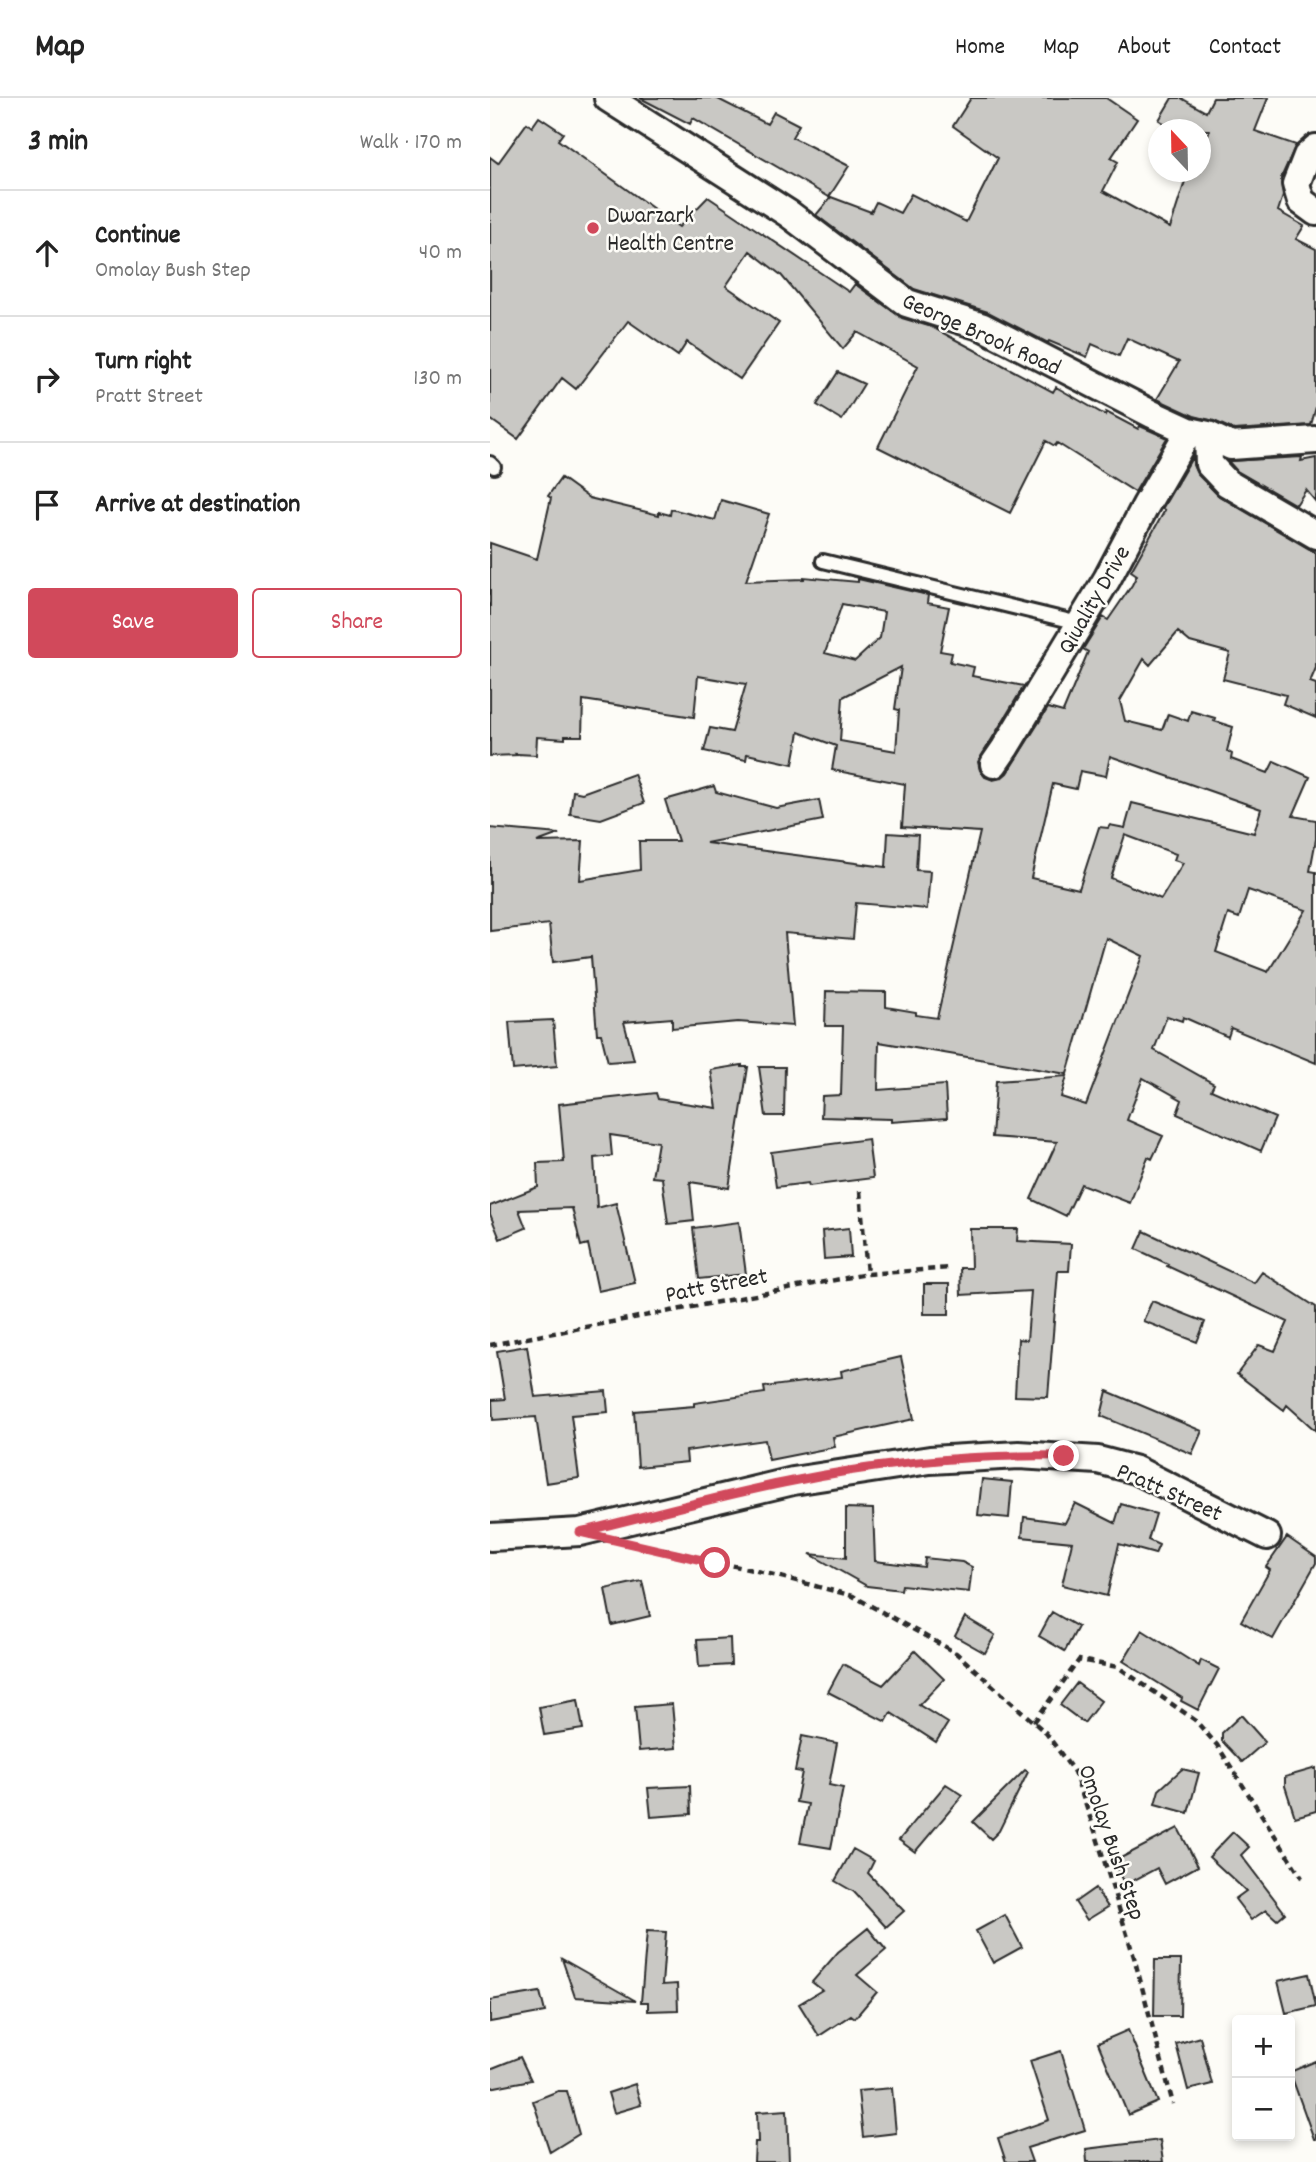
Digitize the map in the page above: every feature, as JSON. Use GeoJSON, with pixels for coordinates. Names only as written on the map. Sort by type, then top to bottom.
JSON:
{"type":"FeatureCollection","features":[{"type":"Feature","properties":{"kind":"street","name":"George Brook Road"},"geometry":{"type":"LineString","coordinates":[[608,98],[789,214],[907,303],[983,327],[1152,414],[1231,446],[1316,440]]}},
{"type":"Feature","properties":{"kind":"street"},"geometry":{"type":"LineString","coordinates":[[1316,148],[1307,156],[1296,184],[1301,201],[1316,212]]}},
{"type":"Feature","properties":{"kind":"street"},"geometry":{"type":"LineString","coordinates":[[1199,433],[1209,464],[1227,482],[1316,535]]}},
{"type":"Feature","properties":{"kind":"street","name":"Qiuality Drive"},"geometry":{"type":"LineString","coordinates":[[994,764],[1107,579],[1146,505],[1199,433]]}},
{"type":"Feature","properties":{"kind":"street","name":"Pratt Street"},"geometry":{"type":"LineString","coordinates":[[490,1537],[580,1532],[793,1481],[930,1460],[1019,1455],[1098,1460],[1136,1470],[1267,1536]]}},
{"type":"Feature","properties":{"kind":"lane"},"geometry":{"type":"LineString","coordinates":[[823,561],[1079,624]]}},
{"type":"Feature","properties":{"kind":"path"},"geometry":{"type":"LineString","coordinates":[[860,1191],[867,1273]]}},
{"type":"Feature","properties":{"kind":"path","name":"Patt Street"},"geometry":{"type":"LineString","coordinates":[[490,1345],[867,1273],[950,1268]]}},
{"type":"Feature","properties":{"kind":"path","name":"Omolay Bush Step"},"geometry":{"type":"LineString","coordinates":[[634,1544],[766,1573],[853,1596],[956,1653],[1046,1732],[1074,1772],[1134,1957],[1173,2104]]}},
{"type":"Feature","properties":{"kind":"path"},"geometry":{"type":"LineString","coordinates":[[1034,1722],[1079,1660],[1118,1667],[1195,1720],[1217,1745],[1302,1878]]}},
{"type":"Feature","properties":{"kind":"building"},"geometry":{"type":"Polygon","coordinates":[[[640,98],[716,98],[767,124],[774,112],[799,125],[792,137],[849,166],[829,197],[693,118],[690,124],[640,98]]]}},
{"type":"Feature","properties":{"kind":"building"},"geometry":{"type":"Polygon","coordinates":[[[971,98],[1106,98],[1137,119],[1111,158],[1118,162],[1103,191],[1170,228],[1185,182],[1211,182],[1211,119],[1160,119],[1172,98],[1181,98],[1206,112],[1213,98],[1268,98],[1255,131],[1296,145],[1281,178],[1283,196],[1278,211],[1304,226],[1296,239],[1316,249],[1316,407],[1311,425],[1234,430],[1194,416],[1157,399],[1179,362],[1127,338],[1119,356],[1092,344],[1087,357],[1049,341],[1048,343],[988,312],[914,289],[816,215],[831,197],[871,212],[876,202],[900,213],[911,194],[966,222],[998,158],[953,126],[971,98]]]}},
{"type":"Feature","properties":{"kind":"building"},"geometry":{"type":"Polygon","coordinates":[[[539,117],[563,133],[558,140],[679,227],[708,197],[849,292],[855,284],[902,318],[932,327],[1053,392],[1056,387],[1105,415],[1106,412],[1138,429],[1140,426],[1167,438],[1135,492],[1057,443],[1055,446],[1046,441],[1010,513],[878,447],[918,366],[857,332],[843,349],[781,275],[750,251],[726,286],[779,323],[740,379],[687,342],[678,356],[628,321],[576,389],[562,378],[518,439],[490,419],[490,157],[498,163],[527,123],[532,127],[539,117]]]}},
{"type":"Feature","properties":{"kind":"building"},"geometry":{"type":"Polygon","coordinates":[[[838,372],[864,384],[842,420],[817,405],[838,372]]]}},
{"type":"Feature","properties":{"kind":"building"},"geometry":{"type":"Polygon","coordinates":[[[1193,456],[1197,474],[1219,496],[1316,553],[1316,668],[1310,682],[1316,684],[1316,718],[1283,704],[1286,695],[1223,679],[1230,653],[1190,642],[1178,632],[1150,665],[1144,659],[1120,701],[1125,721],[1162,730],[1168,714],[1188,721],[1191,711],[1215,718],[1214,721],[1233,727],[1227,751],[1232,754],[1231,759],[1268,773],[1274,761],[1310,777],[1293,816],[1316,820],[1316,839],[1310,871],[1316,872],[1316,1063],[1231,1028],[1228,1037],[1183,1017],[1182,1021],[1167,1016],[1154,1050],[1214,1084],[1211,1090],[1275,1118],[1261,1151],[1177,1114],[1182,1100],[1143,1078],[1127,1120],[1163,1136],[1152,1159],[1148,1157],[1130,1203],[1081,1184],[1066,1216],[1031,1199],[1057,1142],[992,1137],[996,1081],[1067,1076],[1061,1097],[1086,1105],[1143,956],[1106,938],[1067,1074],[879,1042],[878,1090],[945,1085],[947,1118],[891,1122],[891,1119],[821,1117],[822,1096],[841,1095],[843,1026],[825,1026],[826,991],[886,992],[886,1007],[937,1018],[980,832],[902,827],[905,784],[832,770],[836,746],[799,732],[793,764],[747,754],[746,760],[704,751],[710,728],[732,732],[746,684],[698,676],[694,717],[583,700],[582,736],[565,736],[565,739],[537,737],[536,755],[490,756],[490,543],[537,559],[551,498],[548,496],[561,478],[589,498],[659,515],[659,512],[670,515],[671,509],[715,520],[721,500],[769,514],[746,581],[804,577],[858,582],[858,579],[928,595],[927,603],[949,607],[940,651],[952,653],[950,662],[974,667],[972,676],[1024,686],[978,762],[985,777],[993,780],[1007,773],[1048,708],[1063,712],[1088,652],[1083,649],[1103,617],[1108,620],[1132,585],[1137,575],[1131,571],[1165,510],[1162,509],[1193,456]],[[842,604],[825,653],[855,661],[880,638],[884,612],[842,604]],[[901,667],[843,697],[840,741],[896,751],[899,710],[895,709],[901,667]],[[1110,756],[1106,776],[1080,771],[1076,789],[1053,784],[1031,878],[1079,889],[1099,827],[1108,828],[1110,825],[1125,828],[1132,803],[1254,833],[1261,809],[1110,756]],[[1125,835],[1111,878],[1161,899],[1183,863],[1174,860],[1176,854],[1125,835]],[[1248,890],[1239,918],[1228,914],[1216,952],[1268,972],[1306,910],[1248,890]]]}},
{"type":"Feature","properties":{"kind":"building"},"geometry":{"type":"Polygon","coordinates":[[[1302,457],[1301,461],[1316,458],[1316,502],[1306,490],[1296,505],[1237,471],[1228,461],[1302,457]]]}},
{"type":"Feature","properties":{"kind":"building"},"geometry":{"type":"Polygon","coordinates":[[[634,774],[644,803],[601,819],[570,814],[573,791],[582,793],[634,774]]]}},
{"type":"Feature","properties":{"kind":"building"},"geometry":{"type":"Polygon","coordinates":[[[714,786],[716,792],[776,808],[819,800],[823,820],[706,843],[886,867],[888,833],[918,835],[916,870],[930,871],[927,909],[856,903],[853,939],[785,933],[793,1026],[738,1022],[672,1028],[672,1018],[624,1022],[634,1060],[608,1062],[601,1034],[597,1034],[591,957],[553,962],[549,924],[490,931],[490,828],[559,834],[537,842],[583,841],[580,880],[640,870],[639,841],[678,841],[665,800],[714,786]]]}},
{"type":"Feature","properties":{"kind":"building"},"geometry":{"type":"Polygon","coordinates":[[[553,1020],[557,1066],[513,1070],[509,1022],[553,1020]]]}},
{"type":"Feature","properties":{"kind":"building"},"geometry":{"type":"Polygon","coordinates":[[[742,1065],[748,1067],[729,1188],[690,1182],[694,1221],[668,1224],[662,1178],[652,1177],[658,1142],[610,1135],[612,1156],[594,1158],[597,1208],[616,1203],[635,1283],[598,1291],[588,1244],[581,1246],[572,1208],[519,1210],[526,1228],[500,1239],[490,1214],[490,1206],[538,1187],[537,1163],[564,1162],[559,1104],[656,1093],[658,1099],[717,1108],[711,1070],[742,1065]]]}},
{"type":"Feature","properties":{"kind":"building"},"geometry":{"type":"Polygon","coordinates":[[[759,1067],[785,1067],[784,1116],[766,1116],[759,1067]]]}},
{"type":"Feature","properties":{"kind":"building"},"geometry":{"type":"Polygon","coordinates":[[[868,1139],[873,1178],[776,1187],[771,1152],[868,1139]]]}},
{"type":"Feature","properties":{"kind":"building"},"geometry":{"type":"Polygon","coordinates":[[[739,1222],[746,1274],[699,1279],[693,1228],[739,1222]]]}},
{"type":"Feature","properties":{"kind":"building"},"geometry":{"type":"Polygon","coordinates":[[[849,1228],[851,1257],[824,1259],[822,1231],[849,1228]]]}},
{"type":"Feature","properties":{"kind":"building"},"geometry":{"type":"Polygon","coordinates":[[[970,1229],[1018,1229],[1017,1241],[1071,1244],[1069,1271],[1058,1271],[1048,1397],[1015,1396],[1018,1339],[1027,1340],[1031,1291],[961,1295],[960,1268],[971,1268],[970,1229]]]}},
{"type":"Feature","properties":{"kind":"building"},"geometry":{"type":"Polygon","coordinates":[[[1144,1231],[1254,1283],[1262,1272],[1316,1307],[1316,1431],[1287,1405],[1284,1410],[1237,1374],[1259,1345],[1275,1351],[1288,1322],[1136,1249],[1144,1231]]]}},
{"type":"Feature","properties":{"kind":"building"},"geometry":{"type":"Polygon","coordinates":[[[924,1284],[949,1284],[949,1314],[924,1314],[924,1284]]]}},
{"type":"Feature","properties":{"kind":"building"},"geometry":{"type":"Polygon","coordinates":[[[1152,1301],[1205,1322],[1197,1342],[1143,1321],[1152,1301]]]}},
{"type":"Feature","properties":{"kind":"building"},"geometry":{"type":"Polygon","coordinates":[[[527,1346],[535,1397],[606,1391],[608,1412],[571,1415],[579,1478],[546,1483],[536,1417],[493,1420],[492,1400],[505,1399],[497,1351],[527,1346]]]}},
{"type":"Feature","properties":{"kind":"building"},"geometry":{"type":"Polygon","coordinates":[[[901,1357],[914,1419],[833,1437],[835,1447],[769,1460],[765,1440],[686,1451],[687,1462],[638,1467],[634,1411],[694,1406],[694,1403],[765,1393],[764,1387],[842,1377],[841,1371],[901,1357]]]}},
{"type":"Feature","properties":{"kind":"building"},"geometry":{"type":"Polygon","coordinates":[[[1107,1391],[1202,1431],[1192,1454],[1101,1416],[1107,1391]]]}},
{"type":"Feature","properties":{"kind":"building"},"geometry":{"type":"Polygon","coordinates":[[[982,1479],[1012,1482],[1009,1518],[978,1515],[982,1479]]]}},
{"type":"Feature","properties":{"kind":"building"},"geometry":{"type":"Polygon","coordinates":[[[1075,1503],[1115,1523],[1121,1504],[1156,1514],[1148,1540],[1159,1545],[1155,1554],[1119,1544],[1107,1596],[1062,1585],[1072,1542],[1022,1537],[1024,1517],[1065,1523],[1075,1503]]]}},
{"type":"Feature","properties":{"kind":"building"},"geometry":{"type":"Polygon","coordinates":[[[846,1508],[873,1509],[875,1561],[924,1567],[925,1558],[962,1562],[972,1567],[969,1592],[902,1585],[901,1590],[867,1586],[810,1554],[846,1558],[846,1508]]]}},
{"type":"Feature","properties":{"kind":"building"},"geometry":{"type":"Polygon","coordinates":[[[1287,1537],[1316,1557],[1316,1563],[1273,1639],[1241,1621],[1270,1570],[1266,1567],[1287,1537]]]}},
{"type":"Feature","properties":{"kind":"building"},"geometry":{"type":"Polygon","coordinates":[[[642,1581],[650,1616],[612,1625],[605,1589],[642,1581]]]}},
{"type":"Feature","properties":{"kind":"building"},"geometry":{"type":"Polygon","coordinates":[[[1052,1612],[1078,1627],[1065,1651],[1039,1636],[1052,1612]]]}},
{"type":"Feature","properties":{"kind":"building"},"geometry":{"type":"Polygon","coordinates":[[[965,1617],[995,1635],[985,1653],[955,1636],[965,1617]]]}},
{"type":"Feature","properties":{"kind":"building"},"geometry":{"type":"Polygon","coordinates":[[[1142,1630],[1199,1666],[1201,1660],[1219,1669],[1198,1710],[1123,1661],[1142,1630]]]}},
{"type":"Feature","properties":{"kind":"building"},"geometry":{"type":"Polygon","coordinates":[[[730,1638],[731,1665],[699,1667],[697,1640],[730,1638]]]}},
{"type":"Feature","properties":{"kind":"building"},"geometry":{"type":"Polygon","coordinates":[[[915,1651],[944,1679],[919,1705],[948,1723],[936,1742],[891,1713],[886,1722],[828,1692],[843,1664],[883,1685],[915,1651]]]}},
{"type":"Feature","properties":{"kind":"building"},"geometry":{"type":"Polygon","coordinates":[[[1077,1683],[1101,1701],[1084,1723],[1060,1705],[1077,1683]]]}},
{"type":"Feature","properties":{"kind":"building"},"geometry":{"type":"Polygon","coordinates":[[[578,1700],[583,1729],[544,1735],[539,1707],[578,1700]]]}},
{"type":"Feature","properties":{"kind":"building"},"geometry":{"type":"Polygon","coordinates":[[[672,1704],[676,1748],[639,1751],[635,1707],[672,1704]]]}},
{"type":"Feature","properties":{"kind":"building"},"geometry":{"type":"Polygon","coordinates":[[[1241,1715],[1265,1742],[1242,1762],[1222,1741],[1222,1733],[1241,1715]]]}},
{"type":"Feature","properties":{"kind":"building"},"geometry":{"type":"Polygon","coordinates":[[[802,1736],[837,1743],[829,1785],[843,1788],[831,1848],[800,1843],[808,1804],[796,1802],[802,1772],[795,1771],[802,1736]]]}},
{"type":"Feature","properties":{"kind":"building"},"geometry":{"type":"Polygon","coordinates":[[[1316,1768],[1316,1811],[1295,1817],[1285,1786],[1285,1777],[1316,1768]]]}},
{"type":"Feature","properties":{"kind":"building"},"geometry":{"type":"Polygon","coordinates":[[[1182,1769],[1199,1773],[1188,1813],[1155,1804],[1159,1790],[1182,1769]]]}},
{"type":"Feature","properties":{"kind":"building"},"geometry":{"type":"Polygon","coordinates":[[[1025,1770],[1028,1772],[999,1831],[991,1839],[973,1822],[1025,1770]]]}},
{"type":"Feature","properties":{"kind":"building"},"geometry":{"type":"Polygon","coordinates":[[[946,1784],[963,1795],[915,1852],[899,1840],[946,1784]]]}},
{"type":"Feature","properties":{"kind":"building"},"geometry":{"type":"Polygon","coordinates":[[[690,1786],[691,1814],[651,1817],[648,1788],[690,1786]]]}},
{"type":"Feature","properties":{"kind":"building"},"geometry":{"type":"Polygon","coordinates":[[[1178,1828],[1198,1866],[1165,1884],[1157,1868],[1125,1885],[1113,1862],[1178,1828]]]}},
{"type":"Feature","properties":{"kind":"building"},"geometry":{"type":"Polygon","coordinates":[[[1233,1832],[1249,1847],[1241,1855],[1285,1913],[1277,1920],[1266,1910],[1251,1920],[1235,1899],[1246,1891],[1209,1857],[1233,1832]]]}},
{"type":"Feature","properties":{"kind":"building"},"geometry":{"type":"Polygon","coordinates":[[[853,1849],[874,1861],[868,1873],[904,1911],[886,1927],[854,1892],[835,1881],[853,1849]]]}},
{"type":"Feature","properties":{"kind":"building"},"geometry":{"type":"Polygon","coordinates":[[[1095,1888],[1108,1907],[1087,1920],[1075,1902],[1095,1888]]]}},
{"type":"Feature","properties":{"kind":"building"},"geometry":{"type":"Polygon","coordinates":[[[1005,1915],[1022,1947],[993,1963],[976,1931],[1005,1915]]]}},
{"type":"Feature","properties":{"kind":"building"},"geometry":{"type":"Polygon","coordinates":[[[868,1928],[886,1950],[857,1975],[877,1992],[855,2018],[851,2015],[819,2036],[799,2004],[822,1990],[812,1982],[838,1952],[868,1928]]]}},
{"type":"Feature","properties":{"kind":"building"},"geometry":{"type":"Polygon","coordinates":[[[647,1931],[666,1932],[662,1985],[677,1984],[678,2010],[648,2011],[648,2002],[641,2002],[647,1931]]]}},
{"type":"Feature","properties":{"kind":"building"},"geometry":{"type":"Polygon","coordinates":[[[562,1959],[636,2001],[575,1997],[562,1959]]]}},
{"type":"Feature","properties":{"kind":"building"},"geometry":{"type":"Polygon","coordinates":[[[1155,1960],[1181,1960],[1180,2016],[1154,2016],[1155,1960]]]}},
{"type":"Feature","properties":{"kind":"building"},"geometry":{"type":"Polygon","coordinates":[[[1309,1974],[1316,2006],[1286,2013],[1278,1981],[1309,1974]]]}},
{"type":"Feature","properties":{"kind":"building"},"geometry":{"type":"Polygon","coordinates":[[[540,1992],[545,2012],[490,2022],[490,2000],[540,1992]]]}},
{"type":"Feature","properties":{"kind":"building"},"geometry":{"type":"Polygon","coordinates":[[[1128,2030],[1158,2102],[1128,2115],[1098,2043],[1128,2030]]]}},
{"type":"Feature","properties":{"kind":"building"},"geometry":{"type":"Polygon","coordinates":[[[1200,2037],[1212,2084],[1188,2090],[1176,2044],[1200,2037]]]}},
{"type":"Feature","properties":{"kind":"building"},"geometry":{"type":"Polygon","coordinates":[[[1061,2051],[1085,2130],[1027,2148],[1032,2162],[1006,2162],[998,2138],[1049,2120],[1030,2061],[1061,2051]]]}},
{"type":"Feature","properties":{"kind":"building"},"geometry":{"type":"Polygon","coordinates":[[[520,2057],[531,2080],[490,2088],[490,2069],[520,2057]]]}},
{"type":"Feature","properties":{"kind":"building"},"geometry":{"type":"Polygon","coordinates":[[[1316,2061],[1316,2139],[1295,2086],[1295,2070],[1316,2061]]]}},
{"type":"Feature","properties":{"kind":"building"},"geometry":{"type":"Polygon","coordinates":[[[635,2084],[641,2105],[614,2113],[608,2093],[635,2084]]]}},
{"type":"Feature","properties":{"kind":"building"},"geometry":{"type":"Polygon","coordinates":[[[892,2088],[896,2133],[863,2137],[858,2091],[892,2088]]]}},
{"type":"Feature","properties":{"kind":"building"},"geometry":{"type":"Polygon","coordinates":[[[558,2091],[567,2091],[579,2134],[550,2152],[533,2101],[558,2091]]]}},
{"type":"Feature","properties":{"kind":"building"},"geometry":{"type":"Polygon","coordinates":[[[787,2110],[789,2162],[754,2162],[755,2142],[758,2142],[757,2112],[787,2110]]]}},
{"type":"Feature","properties":{"kind":"building"},"geometry":{"type":"Polygon","coordinates":[[[1160,2140],[1163,2162],[1087,2162],[1086,2149],[1160,2140]]]}},
{"type":"Feature","properties":{"kind":"place","name":"Dwarzark Health Centre"},"geometry":{"type":"Point","coordinates":[593,228]}},
{"type":"Feature","properties":{"kind":"route"},"geometry":{"type":"LineString","coordinates":[[715,1563],[580,1532],[793,1481],[930,1460],[1019,1455],[1064,1456]]}}]}
